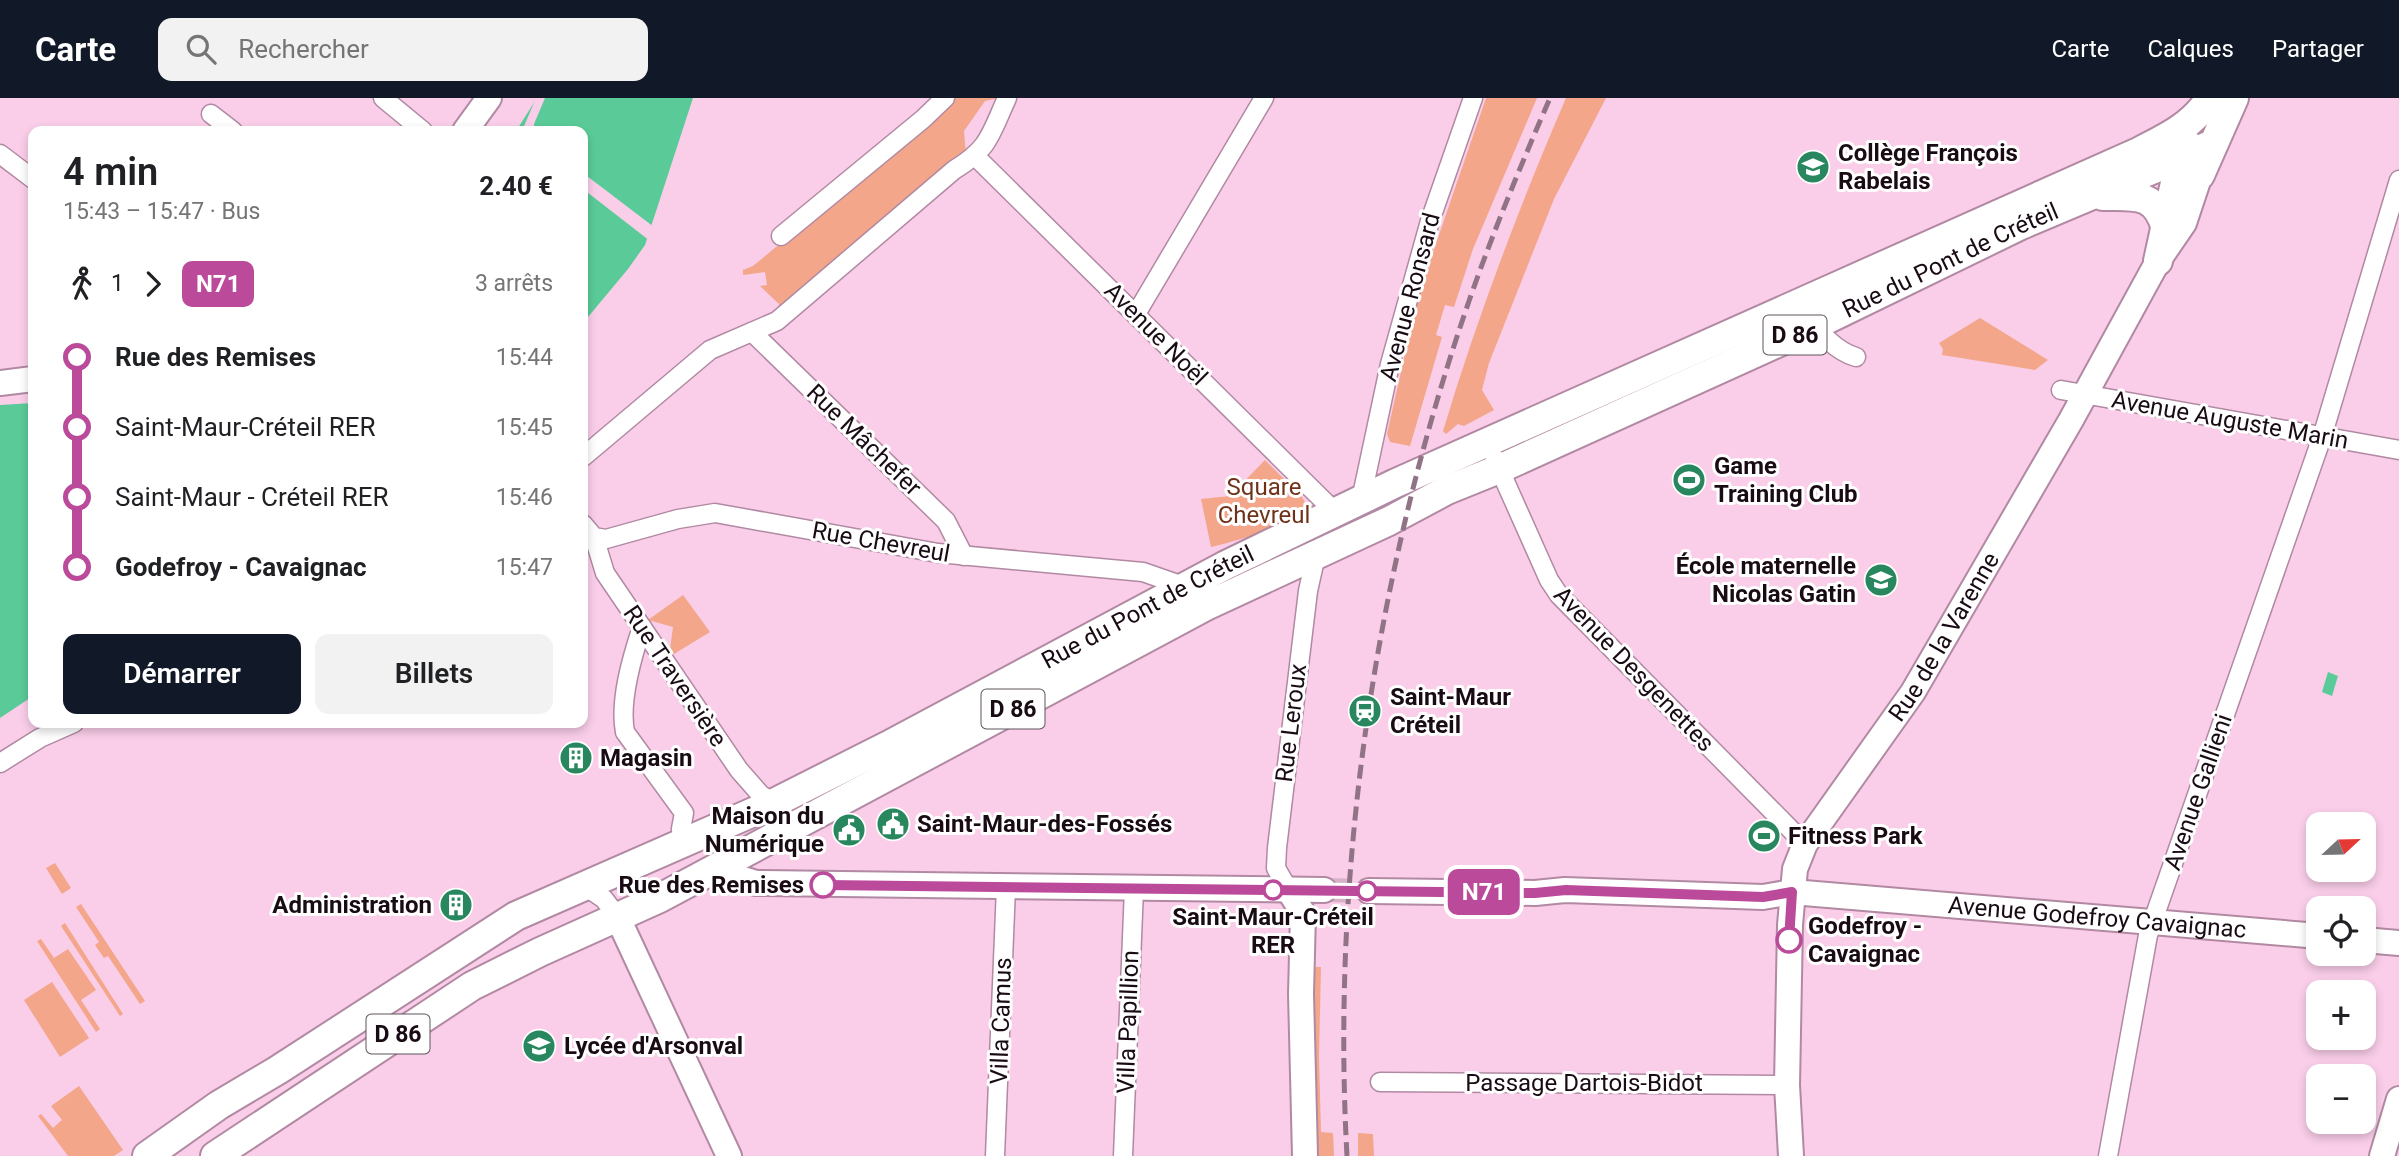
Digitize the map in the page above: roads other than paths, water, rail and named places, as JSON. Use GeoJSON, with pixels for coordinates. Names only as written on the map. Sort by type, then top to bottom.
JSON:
{"type":"FeatureCollection","features":[{"type":"Feature","properties":{"kind":"main road","name":"Rue de la Varenne"},"geometry":{"type":"LineString","coordinates":[[2185,156],[2213,144],[2234,98]]}},
{"type":"Feature","properties":{"kind":"main road","name":"Rue du Pont de Créteil"},"geometry":{"type":"LineString","coordinates":[[147,1156],[219,1105],[278,1070],[516,916],[774,803],[1272,543],[1487,440],[1927,269],[2021,225],[2185,156],[2202,108]]}},
{"type":"Feature","properties":{"kind":"main road","name":"Rue du Pont de Créteil"},"geometry":{"type":"LineString","coordinates":[[215,1156],[472,986],[660,898],[1208,605],[1329,550],[1447,490],[1499,469],[1810,314],[2185,156]]}},
{"type":"Feature","properties":{"kind":"main road"},"geometry":{"type":"LineString","coordinates":[[2158,261],[2178,169],[2185,156]]}},
{"type":"Feature","properties":{"kind":"main road"},"geometry":{"type":"LineString","coordinates":[[2089,197],[2138,196],[2151,202],[2162,214],[2166,229]]}},
{"type":"Feature","properties":{"kind":"main road"},"geometry":{"type":"LineString","coordinates":[[1329,550],[1361,500]]}},
{"type":"Feature","properties":{"kind":"main road"},"geometry":{"type":"LineString","coordinates":[[1329,550],[1335,512]]}},
{"type":"Feature","properties":{"kind":"main road"},"geometry":{"type":"LineString","coordinates":[[1272,543],[1283,551],[1287,559],[1286,569]]}},
{"type":"Feature","properties":{"kind":"street"},"geometry":{"type":"LineString","coordinates":[[383,98],[417,126]]}},
{"type":"Feature","properties":{"kind":"street"},"geometry":{"type":"LineString","coordinates":[[469,126],[489,98]]}},
{"type":"Feature","properties":{"kind":"street"},"geometry":{"type":"LineString","coordinates":[[781,236],[945,98]]}},
{"type":"Feature","properties":{"kind":"street"},"geometry":{"type":"LineString","coordinates":[[588,453],[710,350],[777,321],[954,170],[976,157],[985,147],[1007,98]]}},
{"type":"Feature","properties":{"kind":"street"},"geometry":{"type":"LineString","coordinates":[[1136,314],[1264,98]]}},
{"type":"Feature","properties":{"kind":"street","name":"Avenue Ronsard"},"geometry":{"type":"LineString","coordinates":[[1361,500],[1390,364],[1430,221],[1473,98]]}},
{"type":"Feature","properties":{"kind":"street"},"geometry":{"type":"LineString","coordinates":[[211,114],[227,126]]}},
{"type":"Feature","properties":{"kind":"street"},"geometry":{"type":"LineString","coordinates":[[0,154],[28,175]]}},
{"type":"Feature","properties":{"kind":"street","name":"Rue de la Varenne"},"geometry":{"type":"LineString","coordinates":[[1791,1156],[1787,1085],[1792,892],[1795,869],[1805,844],[1913,692],[2073,392],[2184,223],[2185,156]]}},
{"type":"Feature","properties":{"kind":"street","name":"Avenue Noël"},"geometry":{"type":"LineString","coordinates":[[976,157],[1335,512]]}},
{"type":"Feature","properties":{"kind":"street","name":"Avenue Gallieni"},"geometry":{"type":"LineString","coordinates":[[2108,1156],[2148,934],[2322,436],[2399,180]]}},
{"type":"Feature","properties":{"kind":"street"},"geometry":{"type":"LineString","coordinates":[[1810,314],[1846,354],[1856,357]]}},
{"type":"Feature","properties":{"kind":"street","name":"Rue Mâchefer"},"geometry":{"type":"LineString","coordinates":[[752,332],[947,521],[964,556]]}},
{"type":"Feature","properties":{"kind":"street"},"geometry":{"type":"LineString","coordinates":[[0,383],[28,380]]}},
{"type":"Feature","properties":{"kind":"street","name":"Avenue Auguste Marin"},"geometry":{"type":"LineString","coordinates":[[2073,392],[2399,450]]}},
{"type":"Feature","properties":{"kind":"street"},"geometry":{"type":"LineString","coordinates":[[1487,440],[1499,469]]}},
{"type":"Feature","properties":{"kind":"street","name":"Avenue Desgenettes"},"geometry":{"type":"LineString","coordinates":[[1499,469],[1549,580],[1559,595],[1805,844]]}},
{"type":"Feature","properties":{"kind":"street","name":"Rue Chevreul"},"geometry":{"type":"LineString","coordinates":[[588,530],[606,539],[678,519],[715,513],[964,556],[1143,572],[1186,587]]}},
{"type":"Feature","properties":{"kind":"street","name":"Rue Traversière"},"geometry":{"type":"LineString","coordinates":[[588,530],[604,573],[739,770],[761,794],[774,803]]}},
{"type":"Feature","properties":{"kind":"street","name":"Rue Leroux"},"geometry":{"type":"LineString","coordinates":[[1288,889],[1276,869],[1277,848],[1308,592],[1329,550]]}},
{"type":"Feature","properties":{"kind":"street"},"geometry":{"type":"LineString","coordinates":[[642,627],[622,717],[625,732],[684,813],[682,843]]}},
{"type":"Feature","properties":{"kind":"street"},"geometry":{"type":"LineString","coordinates":[[0,763],[40,738],[63,728]]}},
{"type":"Feature","properties":{"kind":"street"},"geometry":{"type":"LineString","coordinates":[[713,870],[755,883],[1324,890]]}},
{"type":"Feature","properties":{"kind":"street"},"geometry":{"type":"LineString","coordinates":[[585,886],[604,899],[617,916],[729,1156]]}},
{"type":"Feature","properties":{"kind":"street","name":"Villa Camus"},"geometry":{"type":"LineString","coordinates":[[995,1156],[1006,887]]}},
{"type":"Feature","properties":{"kind":"street","name":"Villa Papillion"},"geometry":{"type":"LineString","coordinates":[[1123,1156],[1134,889]]}},
{"type":"Feature","properties":{"kind":"street"},"geometry":{"type":"LineString","coordinates":[[1288,889],[1303,913],[1301,994],[1305,1156]]}},
{"type":"Feature","properties":{"kind":"street"},"geometry":{"type":"LineString","coordinates":[[1369,891],[1535,893],[1566,890],[1763,897],[1792,892]]}},
{"type":"Feature","properties":{"kind":"street","name":"Avenue Godefroy Cavaignac"},"geometry":{"type":"LineString","coordinates":[[1792,892],[2306,935]]}},
{"type":"Feature","properties":{"kind":"street"},"geometry":{"type":"LineString","coordinates":[[2376,941],[2399,943]]}},
{"type":"Feature","properties":{"kind":"street","name":"Passage Dartois-Bidot"},"geometry":{"type":"LineString","coordinates":[[1380,1082],[1787,1085]]}},
{"type":"Feature","properties":{"kind":"street"},"geometry":{"type":"LineString","coordinates":[[2382,1156],[2399,1099]]}},
{"type":"Feature","properties":{"kind":"tunnel"},"geometry":{"type":"LineString","coordinates":[[1324,890],[1369,891]]}},
{"type":"Feature","properties":{"kind":"railway"},"geometry":{"type":"LineString","coordinates":[[1347,1156],[1344,1048],[1346,940],[1354,831],[1367,723],[1385,615],[1408,509],[1436,404],[1469,301],[1550,98]]}},
{"type":"Feature","properties":{"kind":"place","name":"Collège François Rabelais"},"geometry":{"type":"Point","coordinates":[1813,167]}},
{"type":"Feature","properties":{"kind":"place","name":"Game Training Club"},"geometry":{"type":"Point","coordinates":[1689,480]}},
{"type":"Feature","properties":{"kind":"place","name":"École maternelle Nicolas Gatin"},"geometry":{"type":"Point","coordinates":[1881,580]}},
{"type":"Feature","properties":{"kind":"place","name":"Saint-Maur Créteil"},"geometry":{"type":"Point","coordinates":[1365,711]}},
{"type":"Feature","properties":{"kind":"place","name":"Magasin"},"geometry":{"type":"Point","coordinates":[576,758]}},
{"type":"Feature","properties":{"kind":"place","name":"Saint-Maur-des-Fossés"},"geometry":{"type":"Point","coordinates":[893,824]}},
{"type":"Feature","properties":{"kind":"place","name":"Maison du Numérique"},"geometry":{"type":"Point","coordinates":[849,830]}},
{"type":"Feature","properties":{"kind":"place","name":"Fitness Park"},"geometry":{"type":"Point","coordinates":[1764,836]}},
{"type":"Feature","properties":{"kind":"place","name":"Rue des Remises"},"geometry":{"type":"Point","coordinates":[823,885]}},
{"type":"Feature","properties":{"kind":"place","name":"Saint-Maur-Créteil RER"},"geometry":{"type":"Point","coordinates":[1273,890]}},
{"type":"Feature","properties":{"kind":"place","name":"Administration"},"geometry":{"type":"Point","coordinates":[456,905]}},
{"type":"Feature","properties":{"kind":"place","name":"Godefroy - Cavaignac"},"geometry":{"type":"Point","coordinates":[1789,940]}},
{"type":"Feature","properties":{"kind":"place","name":"Lycée d'Arsonval"},"geometry":{"type":"Point","coordinates":[539,1046]}},
{"type":"Feature","properties":{"kind":"park label","name":"Square Chevreul"},"geometry":{"type":"Point","coordinates":[1264,501]}}]}
